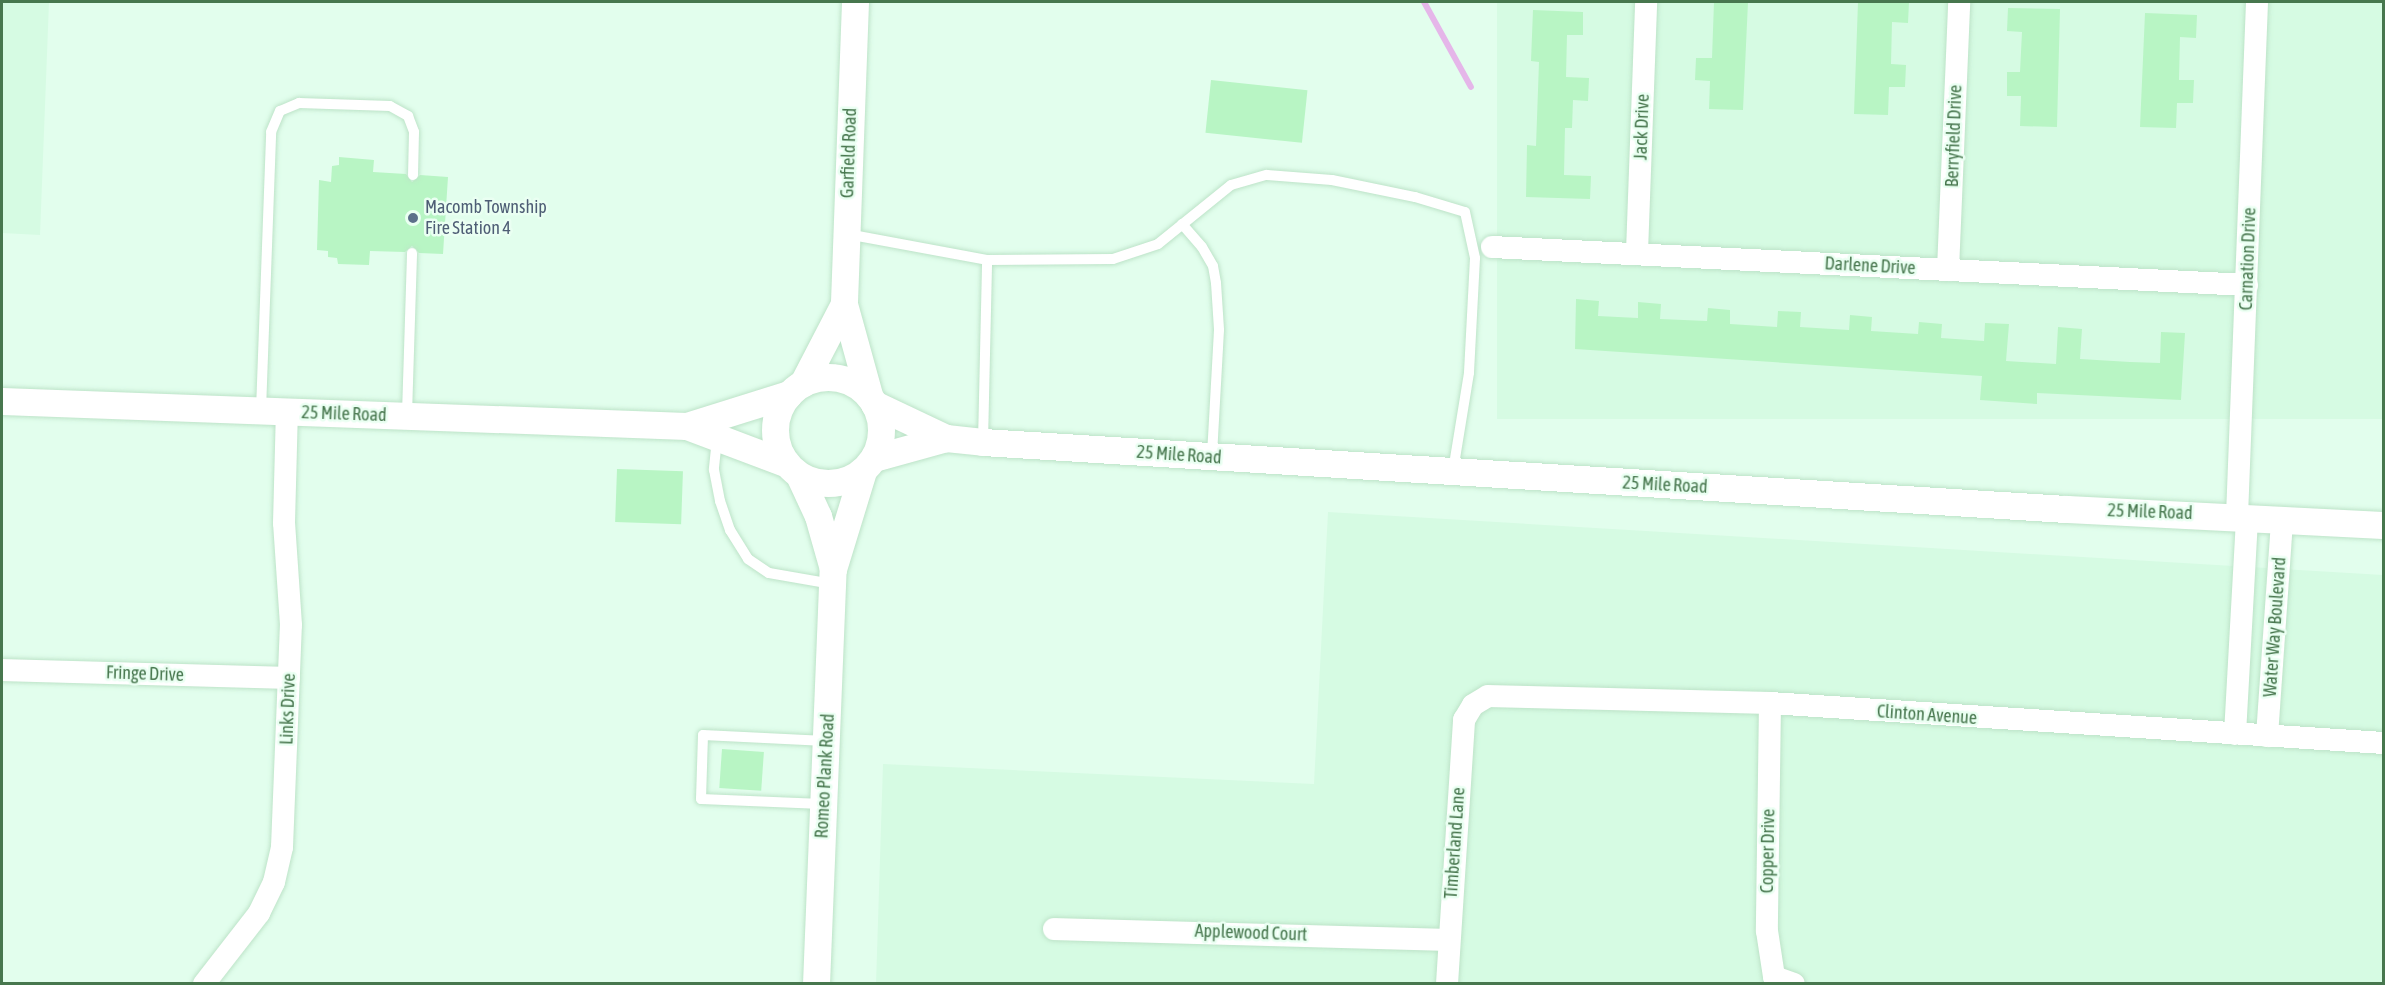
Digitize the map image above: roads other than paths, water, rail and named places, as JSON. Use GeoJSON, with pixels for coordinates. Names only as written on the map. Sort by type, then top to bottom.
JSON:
{"type":"FeatureCollection","features":[{"type":"Feature","properties":{"kind":"street","name":"Garfield Road"},"geometry":{"type":"LineString","coordinates":[[855,2],[844,304],[872,399]]}},
{"type":"Feature","properties":{"kind":"street","name":"Jack Drive"},"geometry":{"type":"LineString","coordinates":[[1637,252],[1646,2]]}},
{"type":"Feature","properties":{"kind":"street","name":"Berryfield Drive"},"geometry":{"type":"LineString","coordinates":[[1948,270],[1959,2]]}},
{"type":"Feature","properties":{"kind":"street","name":"Carnation Drive"},"geometry":{"type":"LineString","coordinates":[[2242,516],[2257,2]]}},
{"type":"Feature","properties":{"kind":"street","name":"Darlene Drive"},"geometry":{"type":"LineString","coordinates":[[1492,247],[1637,252],[2247,285]]}},
{"type":"Feature","properties":{"kind":"street","name":"Garfield Road"},"geometry":{"type":"LineString","coordinates":[[796,388],[844,304]]}},
{"type":"Feature","properties":{"kind":"street"},"geometry":{"type":"LineString","coordinates":[[821,377],[840,378],[872,399],[882,426],[868,465],[832,483],[792,469],[777,446],[775,428],[779,409],[796,388],[821,377]]}},
{"type":"Feature","properties":{"kind":"street","name":"25 Mile Road"},"geometry":{"type":"LineString","coordinates":[[2,401],[687,426],[796,388]]}},
{"type":"Feature","properties":{"kind":"street","name":"25 Mile Road"},"geometry":{"type":"LineString","coordinates":[[872,399],[946,438],[982,442],[2066,509],[2242,516],[2384,525]]}},
{"type":"Feature","properties":{"kind":"street","name":"Links Drive"},"geometry":{"type":"LineString","coordinates":[[204,984],[259,913],[274,882],[282,847],[291,625],[274,411]]}},
{"type":"Feature","properties":{"kind":"street","name":"25 Mile Road"},"geometry":{"type":"LineString","coordinates":[[687,426],[792,469]]}},
{"type":"Feature","properties":{"kind":"street","name":"25 Mile Road"},"geometry":{"type":"LineString","coordinates":[[868,465],[946,438]]}},
{"type":"Feature","properties":{"kind":"street","name":"Romeo Plank Road"},"geometry":{"type":"LineString","coordinates":[[816,984],[833,576],[868,465]]}},
{"type":"Feature","properties":{"kind":"street","name":"Romeo Plank Road"},"geometry":{"type":"LineString","coordinates":[[792,469],[818,516],[833,576]]}},
{"type":"Feature","properties":{"kind":"street","name":"Water Way Boulevard"},"geometry":{"type":"LineString","coordinates":[[2235,734],[2242,516]]}},
{"type":"Feature","properties":{"kind":"street","name":"Water Way Boulevard"},"geometry":{"type":"LineString","coordinates":[[2267,736],[2282,519]]}},
{"type":"Feature","properties":{"kind":"street","name":"Fringe Drive"},"geometry":{"type":"LineString","coordinates":[[2,670],[289,678]]}},
{"type":"Feature","properties":{"kind":"street","name":"Clinton Avenue"},"geometry":{"type":"LineString","coordinates":[[1473,705],[1488,696],[1512,694],[1770,703],[2384,743]]}},
{"type":"Feature","properties":{"kind":"street","name":"Copper Drive"},"geometry":{"type":"LineString","coordinates":[[1770,703],[1767,931],[1774,977],[1794,984]]}},
{"type":"Feature","properties":{"kind":"street","name":"Timberland Lane"},"geometry":{"type":"LineString","coordinates":[[1447,984],[1448,940],[1464,720],[1473,705]]}},
{"type":"Feature","properties":{"kind":"street","name":"Applewood Court"},"geometry":{"type":"LineString","coordinates":[[1054,929],[1448,940]]}},
{"type":"Feature","properties":{"kind":"lane"},"geometry":{"type":"LineString","coordinates":[[274,411],[271,132],[280,111],[300,103],[390,106],[408,116],[414,132],[413,175]]}},
{"type":"Feature","properties":{"kind":"lane"},"geometry":{"type":"LineString","coordinates":[[846,234],[987,260],[1113,259],[1158,243],[1231,185],[1267,175],[1332,180],[1415,196],[1465,212],[1475,258],[1469,374],[1453,472]]}},
{"type":"Feature","properties":{"kind":"lane"},"geometry":{"type":"LineString","coordinates":[[1182,224],[1207,256],[1216,283],[1219,330],[1212,457]]}},
{"type":"Feature","properties":{"kind":"lane"},"geometry":{"type":"LineString","coordinates":[[407,416],[412,253]]}},
{"type":"Feature","properties":{"kind":"lane"},"geometry":{"type":"LineString","coordinates":[[982,442],[987,260]]}},
{"type":"Feature","properties":{"kind":"lane"},"geometry":{"type":"LineString","coordinates":[[717,439],[714,470],[720,501],[730,530],[748,559],[769,573],[833,576]]}},
{"type":"Feature","properties":{"kind":"lane"},"geometry":{"type":"LineString","coordinates":[[824,804],[701,798],[703,735],[826,741]]}},
{"type":"Feature","properties":{"kind":"waterway"},"geometry":{"type":"LineString","coordinates":[[1424,2],[1471,87]]}},
{"type":"Feature","properties":{"kind":"place","name":"Macomb Township Fire Station 4"},"geometry":{"type":"Point","coordinates":[413,218]}}]}
